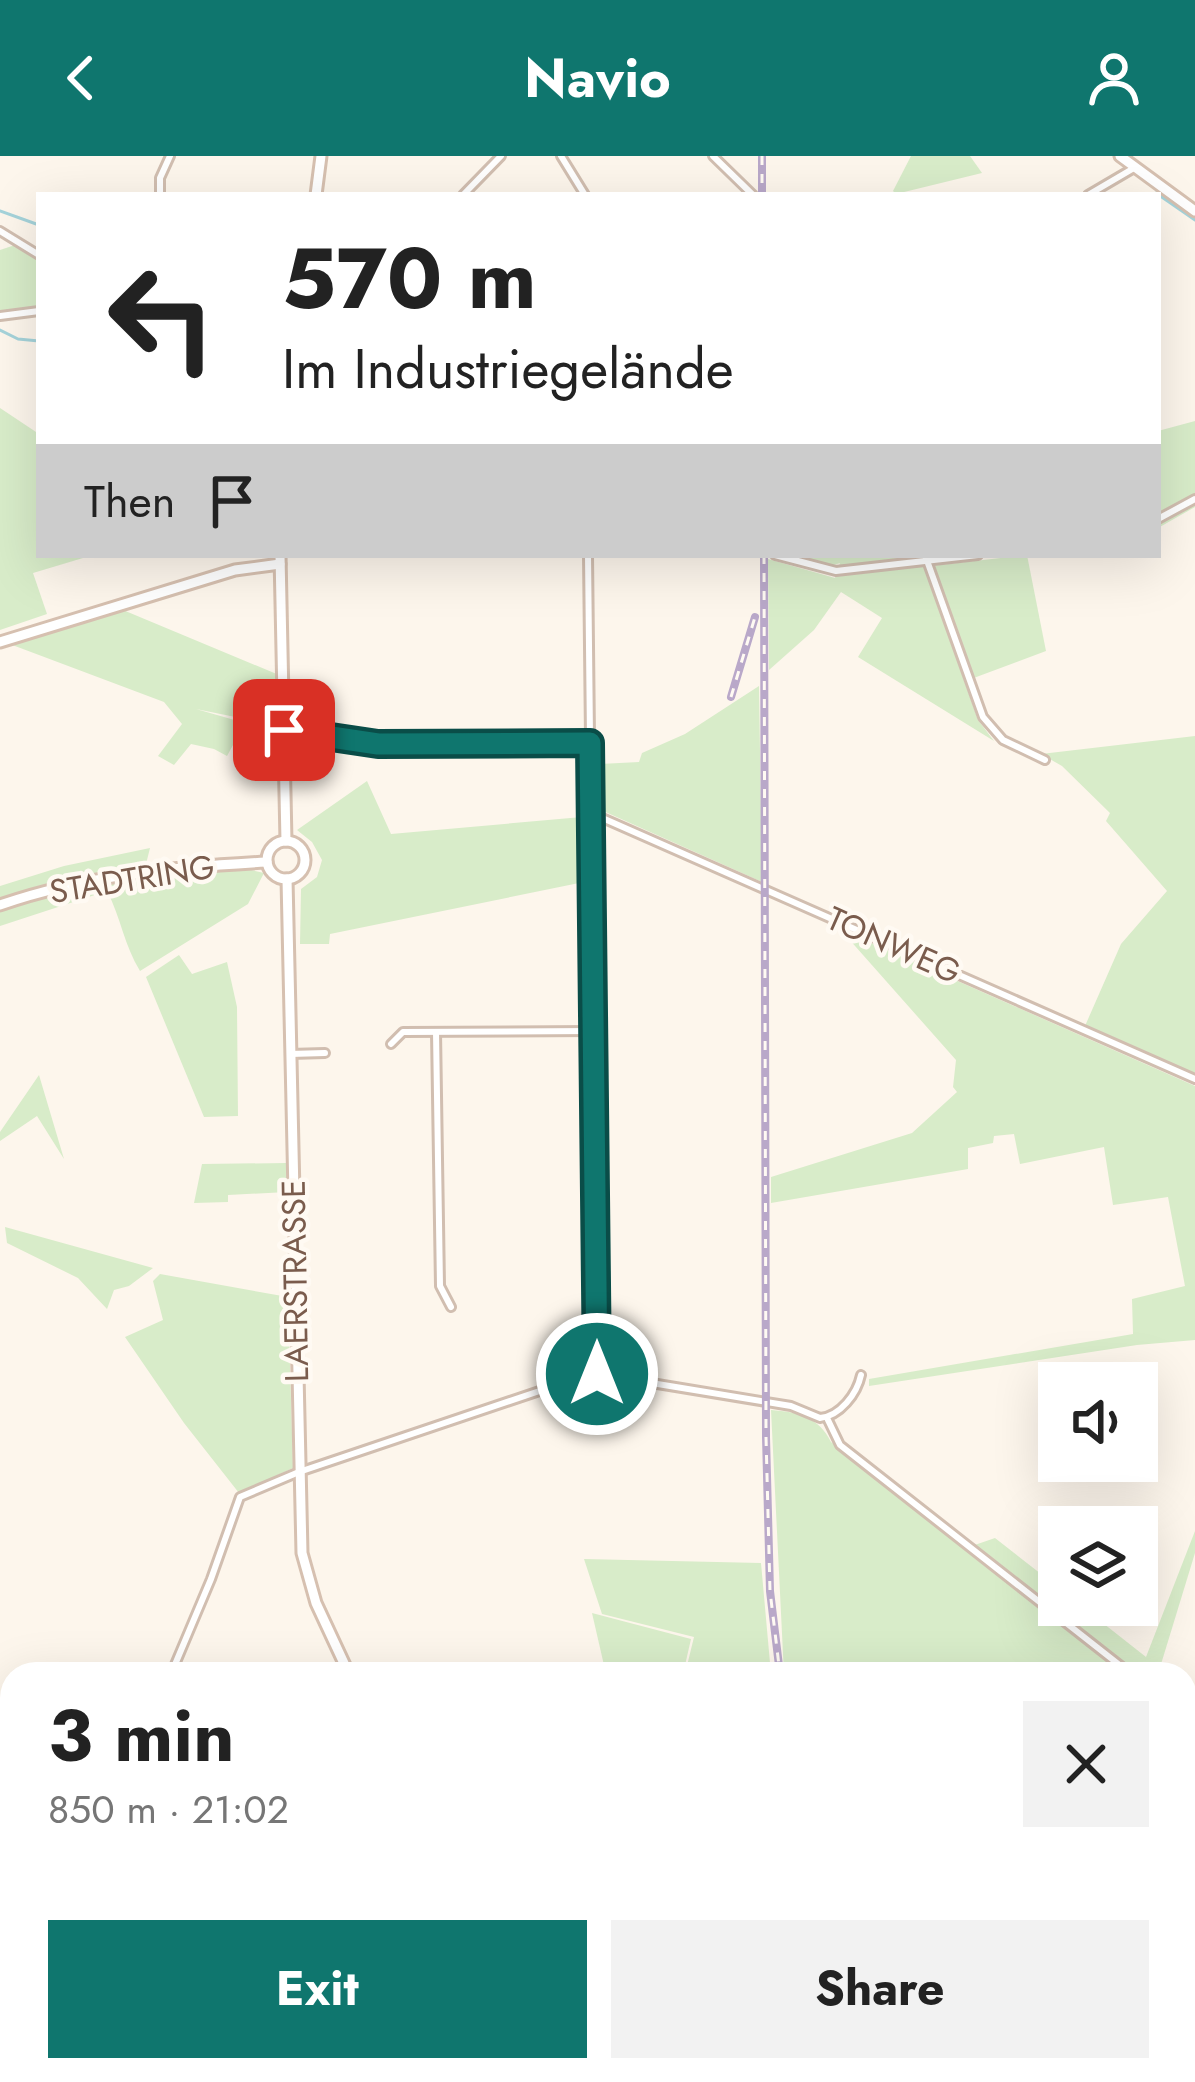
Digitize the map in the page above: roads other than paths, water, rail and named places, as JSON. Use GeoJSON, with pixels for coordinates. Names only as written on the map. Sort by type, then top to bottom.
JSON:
{"type":"FeatureCollection","features":[{"type":"Feature","properties":{"kind":"main road"},"geometry":{"type":"LineString","coordinates":[[316,192],[321,156]]}},
{"type":"Feature","properties":{"kind":"main road"},"geometry":{"type":"LineString","coordinates":[[1120,156],[1195,212]]}},
{"type":"Feature","properties":{"kind":"main road"},"geometry":{"type":"LineString","coordinates":[[0,642],[280,560],[286,841]]}},
{"type":"Feature","properties":{"kind":"main road"},"geometry":{"type":"LineString","coordinates":[[286,841],[300,848],[304,857],[298,874],[287,879],[271,872],[267,862],[272,847],[286,841]]}},
{"type":"Feature","properties":{"kind":"main road","name":"STADTRING"},"geometry":{"type":"LineString","coordinates":[[0,905],[56,886],[113,875],[267,862]]}},
{"type":"Feature","properties":{"kind":"main road","name":"LAERSTRASSE"},"geometry":{"type":"LineString","coordinates":[[287,879],[304,1567],[344,1662]]}},
{"type":"Feature","properties":{"kind":"street"},"geometry":{"type":"LineString","coordinates":[[160,192],[160,178],[170,156]]}},
{"type":"Feature","properties":{"kind":"street"},"geometry":{"type":"LineString","coordinates":[[466,192],[501,156]]}},
{"type":"Feature","properties":{"kind":"street"},"geometry":{"type":"LineString","coordinates":[[561,156],[583,192]]}},
{"type":"Feature","properties":{"kind":"street"},"geometry":{"type":"LineString","coordinates":[[713,156],[750,192]]}},
{"type":"Feature","properties":{"kind":"street"},"geometry":{"type":"LineString","coordinates":[[1093,192],[1133,168]]}},
{"type":"Feature","properties":{"kind":"street"},"geometry":{"type":"LineString","coordinates":[[0,230],[36,253]]}},
{"type":"Feature","properties":{"kind":"street"},"geometry":{"type":"LineString","coordinates":[[0,316],[36,311]]}},
{"type":"Feature","properties":{"kind":"street"},"geometry":{"type":"LineString","coordinates":[[1161,517],[1195,499]]}},
{"type":"Feature","properties":{"kind":"street"},"geometry":{"type":"LineString","coordinates":[[588,558],[597,1374]]}},
{"type":"Feature","properties":{"kind":"street"},"geometry":{"type":"LineString","coordinates":[[786,558],[836,571],[926,558],[983,717],[1003,740],[1045,760]]}},
{"type":"Feature","properties":{"kind":"street"},"geometry":{"type":"LineString","coordinates":[[284,730],[378,744],[590,743]]}},
{"type":"Feature","properties":{"kind":"street","name":"TONWEG"},"geometry":{"type":"LineString","coordinates":[[591,813],[1195,1079]]}},
{"type":"Feature","properties":{"kind":"street"},"geometry":{"type":"LineString","coordinates":[[391,1043],[403,1033],[594,1031]]}},
{"type":"Feature","properties":{"kind":"street"},"geometry":{"type":"LineString","coordinates":[[436,1032],[440,1286],[451,1307]]}},
{"type":"Feature","properties":{"kind":"street"},"geometry":{"type":"LineString","coordinates":[[290,1054],[325,1054]]}},
{"type":"Feature","properties":{"kind":"street"},"geometry":{"type":"LineString","coordinates":[[175,1662],[240,1497],[299,1472],[597,1374],[791,1406],[827,1418],[840,1444],[1116,1662]]}},
{"type":"Feature","properties":{"kind":"street"},"geometry":{"type":"LineString","coordinates":[[827,1418],[843,1406],[861,1375]]}},
{"type":"Feature","properties":{"kind":"waterway"},"geometry":{"type":"LineString","coordinates":[[1161,196],[1195,220]]}},
{"type":"Feature","properties":{"kind":"waterway"},"geometry":{"type":"LineString","coordinates":[[0,211],[36,224]]}},
{"type":"Feature","properties":{"kind":"waterway"},"geometry":{"type":"LineString","coordinates":[[0,330],[36,341]]}},
{"type":"Feature","properties":{"kind":"railway"},"geometry":{"type":"LineString","coordinates":[[762,156],[762,192]]}},
{"type":"Feature","properties":{"kind":"railway"},"geometry":{"type":"LineString","coordinates":[[764,558],[766,1437],[770,1591],[779,1662]]}},
{"type":"Feature","properties":{"kind":"railway"},"geometry":{"type":"LineString","coordinates":[[731,697],[755,617]]}}]}
